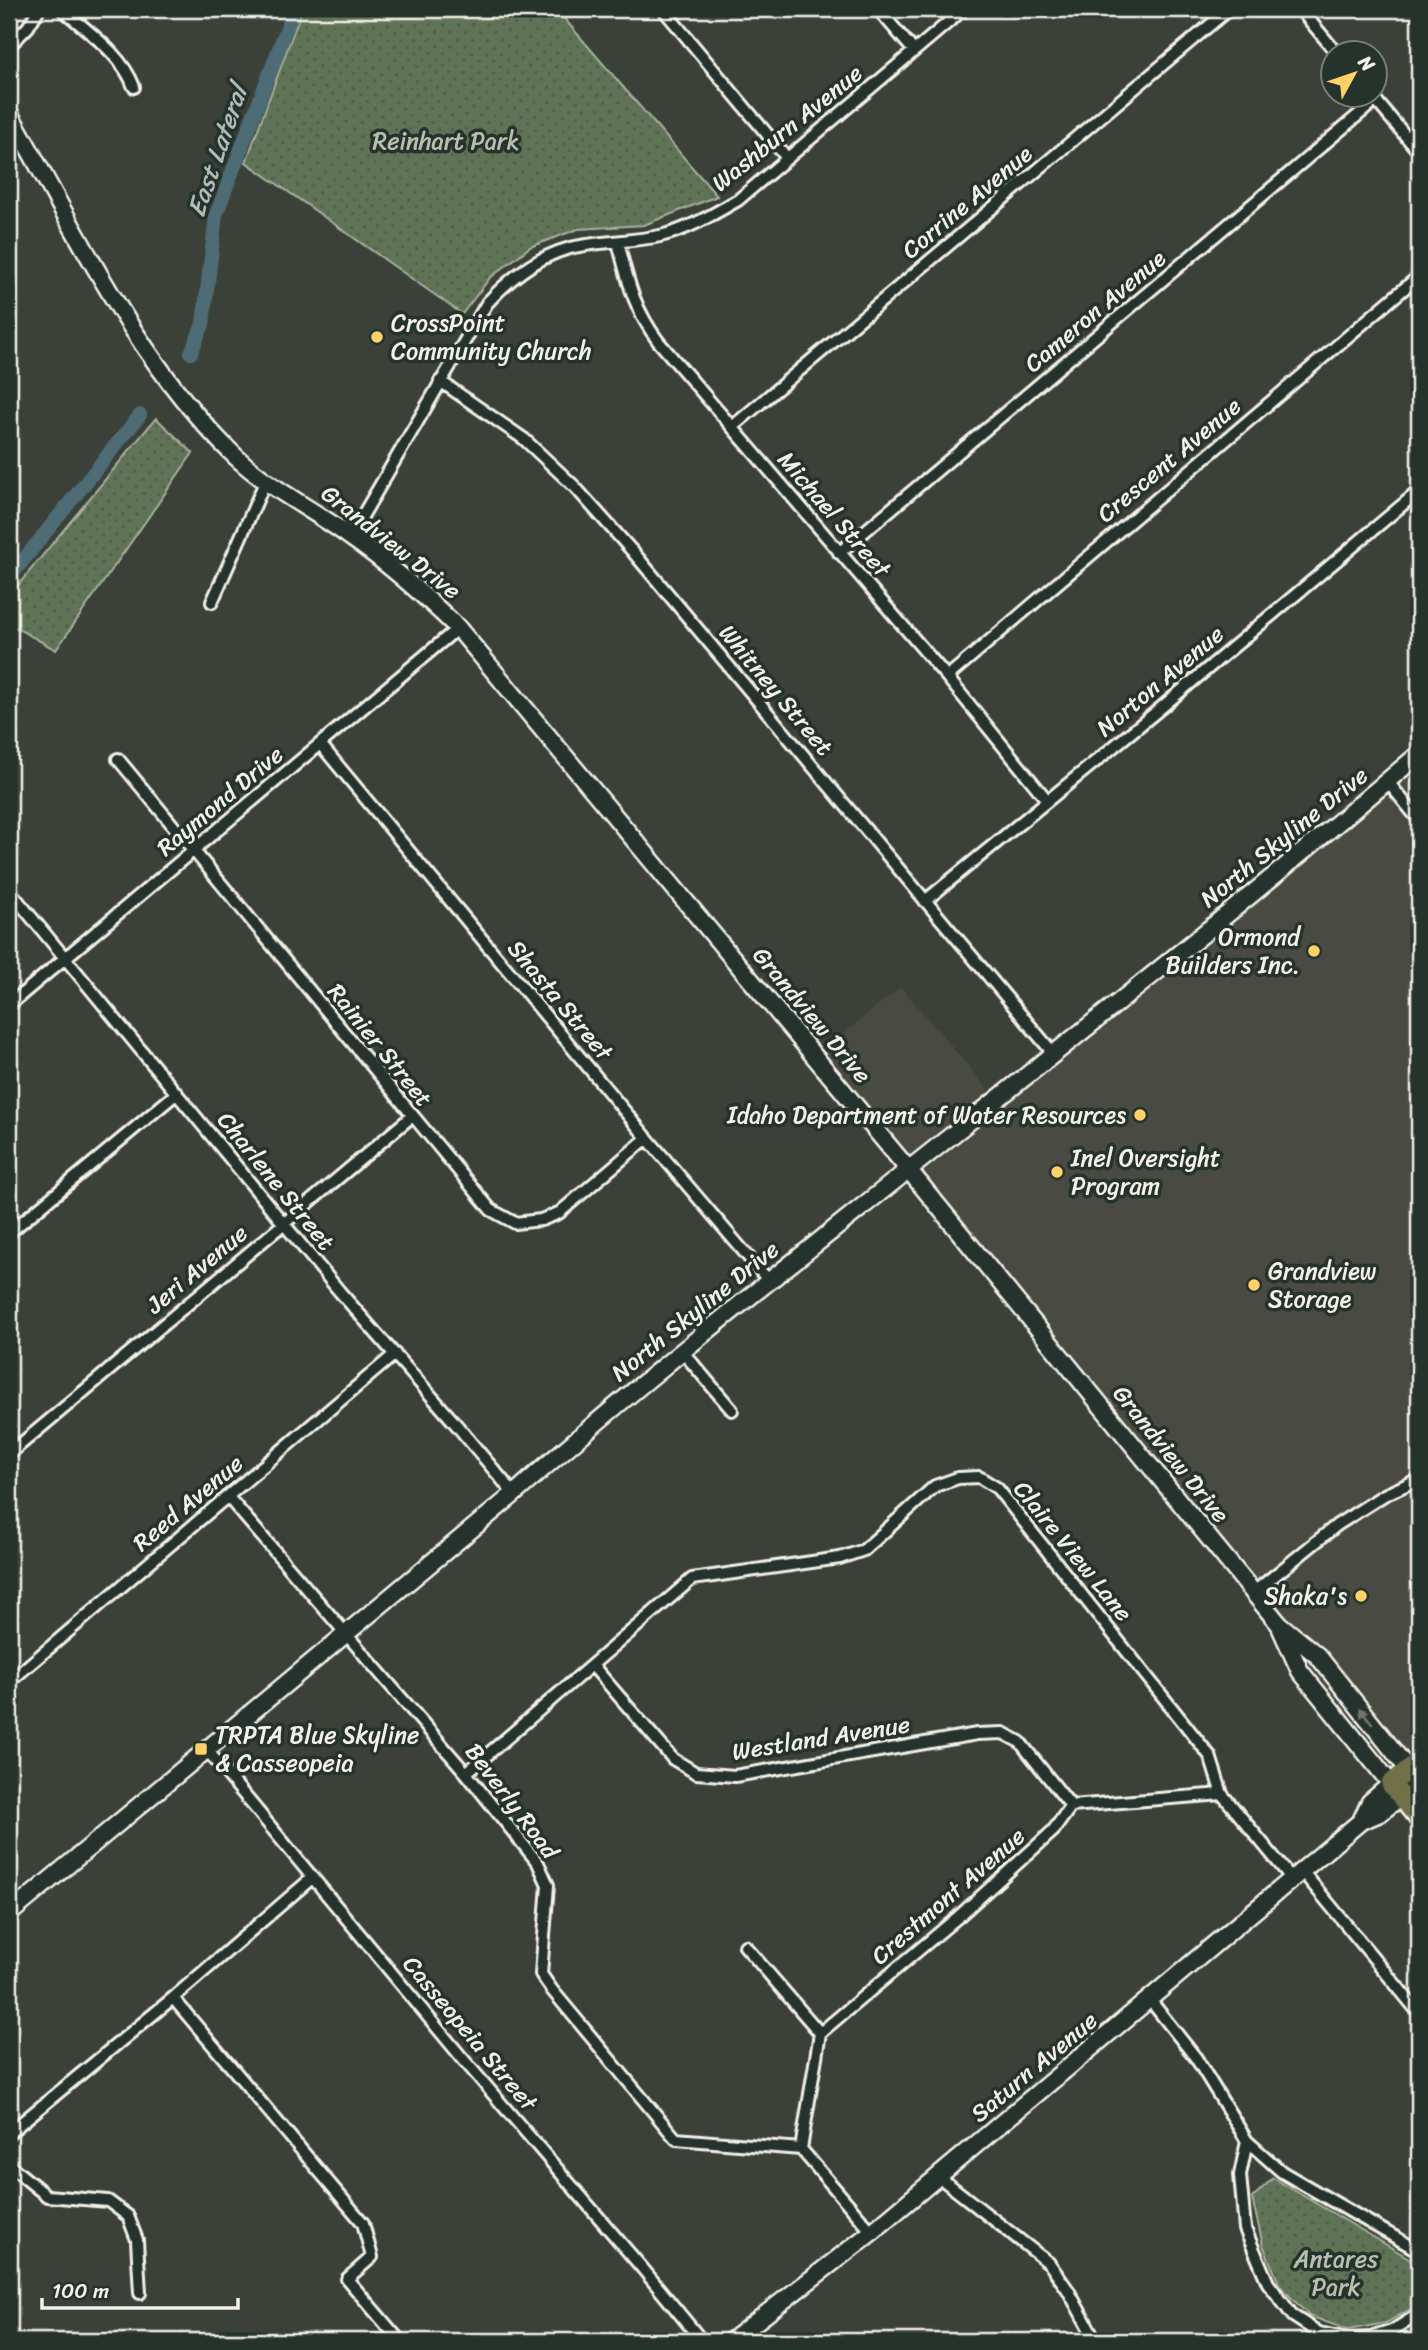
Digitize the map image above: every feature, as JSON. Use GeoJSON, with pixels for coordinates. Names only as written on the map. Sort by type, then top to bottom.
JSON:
{"type":"FeatureCollection","features":[{"type":"Feature","properties":{"kind":"highway"},"geometry":{"type":"LineString","coordinates":[[1396,1790],[1417,1775]]}},
{"type":"Feature","properties":{"kind":"highway","name":"Grandview Drive"},"geometry":{"type":"LineString","coordinates":[[1396,1790],[1419,1818]]}},
{"type":"Feature","properties":{"kind":"main road","name":"Grandview Drive"},"geometry":{"type":"LineString","coordinates":[[9,113],[99,274],[199,419],[238,459],[351,537],[421,592],[458,628],[908,1170],[1279,1624],[1318,1656],[1417,1775]]}},
{"type":"Feature","properties":{"kind":"main road","name":"North Skyline Drive"},"geometry":{"type":"LineString","coordinates":[[9,1914],[682,1351],[1388,782],[1419,754]]}},
{"type":"Feature","properties":{"kind":"main road","name":"Grandview Drive"},"geometry":{"type":"LineString","coordinates":[[1279,1624],[1300,1671],[1396,1790]]}},
{"type":"Feature","properties":{"kind":"main road","name":"Saturn Avenue"},"geometry":{"type":"LineString","coordinates":[[731,2341],[872,2232],[1150,2000],[1361,1821],[1370,1802],[1396,1790]]}},
{"type":"Feature","properties":{"kind":"street"},"geometry":{"type":"LineString","coordinates":[[9,46],[28,27],[39,9]]}},
{"type":"Feature","properties":{"kind":"street"},"geometry":{"type":"LineString","coordinates":[[62,9],[129,72],[134,87]]}},
{"type":"Feature","properties":{"kind":"street"},"geometry":{"type":"LineString","coordinates":[[663,9],[787,158]]}},
{"type":"Feature","properties":{"kind":"street"},"geometry":{"type":"LineString","coordinates":[[878,9],[914,51]]}},
{"type":"Feature","properties":{"kind":"street","name":"Washburn Avenue"},"geometry":{"type":"LineString","coordinates":[[351,537],[486,303],[521,271],[547,256],[571,248],[662,235],[709,216],[738,200],[964,9]]}},
{"type":"Feature","properties":{"kind":"street","name":"Corrine Avenue"},"geometry":{"type":"LineString","coordinates":[[732,427],[1228,9]]}},
{"type":"Feature","properties":{"kind":"street"},"geometry":{"type":"LineString","coordinates":[[1300,9],[1324,38]]}},
{"type":"Feature","properties":{"kind":"street","name":"Cameron Avenue"},"geometry":{"type":"LineString","coordinates":[[839,553],[1361,108]]}},
{"type":"Feature","properties":{"kind":"street"},"geometry":{"type":"LineString","coordinates":[[1383,108],[1419,152]]}},
{"type":"Feature","properties":{"kind":"street","name":"Michael Street"},"geometry":{"type":"LineString","coordinates":[[618,242],[631,295],[645,323],[947,677],[1047,800]]}},
{"type":"Feature","properties":{"kind":"street","name":"Crescent Avenue"},"geometry":{"type":"LineString","coordinates":[[947,677],[1419,276]]}},
{"type":"Feature","properties":{"kind":"street","name":"Whitney Street"},"geometry":{"type":"LineString","coordinates":[[440,381],[524,439],[575,487],[633,552],[1053,1053]]}},
{"type":"Feature","properties":{"kind":"street"},"geometry":{"type":"LineString","coordinates":[[212,602],[266,480]]}},
{"type":"Feature","properties":{"kind":"street","name":"Norton Avenue"},"geometry":{"type":"LineString","coordinates":[[925,901],[1419,491]]}},
{"type":"Feature","properties":{"kind":"street","name":"Raymond Drive"},"geometry":{"type":"LineString","coordinates":[[9,1005],[458,628]]}},
{"type":"Feature","properties":{"kind":"street","name":"Shasta Street"},"geometry":{"type":"LineString","coordinates":[[321,745],[769,1281]]}},
{"type":"Feature","properties":{"kind":"street","name":"Rainier Street"},"geometry":{"type":"LineString","coordinates":[[118,759],[411,1117],[491,1210],[515,1223],[541,1220],[559,1213],[647,1138]]}},
{"type":"Feature","properties":{"kind":"street"},"geometry":{"type":"LineString","coordinates":[[1388,782],[1419,820]]}},
{"type":"Feature","properties":{"kind":"street","name":"Charlene Street"},"geometry":{"type":"LineString","coordinates":[[9,890],[284,1224],[514,1494]]}},
{"type":"Feature","properties":{"kind":"street"},"geometry":{"type":"LineString","coordinates":[[9,1233],[177,1093]]}},
{"type":"Feature","properties":{"kind":"street","name":"Jeri Avenue"},"geometry":{"type":"LineString","coordinates":[[9,1454],[411,1117]]}},
{"type":"Feature","properties":{"kind":"street"},"geometry":{"type":"LineString","coordinates":[[682,1351],[732,1410]]}},
{"type":"Feature","properties":{"kind":"street","name":"Reed Avenue"},"geometry":{"type":"LineString","coordinates":[[9,1682],[395,1354]]}},
{"type":"Feature","properties":{"kind":"street","name":"Claire View Lane"},"geometry":{"type":"LineString","coordinates":[[466,1773],[692,1580],[840,1558],[864,1550],[935,1486],[958,1478],[979,1477],[997,1488],[1210,1756],[1222,1794],[1419,2013]]}},
{"type":"Feature","properties":{"kind":"street"},"geometry":{"type":"LineString","coordinates":[[1254,1593],[1337,1525],[1384,1495],[1419,1479]]}},
{"type":"Feature","properties":{"kind":"street","name":"Beverly Road"},"geometry":{"type":"LineString","coordinates":[[228,1497],[466,1773],[538,1863],[548,1885],[541,1973],[552,1990],[676,2139],[801,2149]]}},
{"type":"Feature","properties":{"kind":"street","name":"Westland Avenue"},"geometry":{"type":"LineString","coordinates":[[592,1665],[673,1759],[696,1773],[735,1776],[977,1734],[1003,1733],[1020,1742],[1071,1806]]}},
{"type":"Feature","properties":{"kind":"street","name":"Casseopeia Street"},"geometry":{"type":"LineString","coordinates":[[207,1750],[702,2341]]}},
{"type":"Feature","properties":{"kind":"street"},"geometry":{"type":"LineString","coordinates":[[1071,1806],[1222,1794]]}},
{"type":"Feature","properties":{"kind":"street","name":"Crestmont Avenue"},"geometry":{"type":"LineString","coordinates":[[820,2033],[958,1917],[1044,1840],[1071,1806]]}},
{"type":"Feature","properties":{"kind":"street"},"geometry":{"type":"LineString","coordinates":[[9,2133],[173,1998],[312,1878]]}},
{"type":"Feature","properties":{"kind":"street"},"geometry":{"type":"LineString","coordinates":[[745,1947],[820,2033],[801,2149],[872,2232]]}},
{"type":"Feature","properties":{"kind":"street"},"geometry":{"type":"LineString","coordinates":[[173,1998],[363,2223],[372,2257],[348,2279],[400,2341]]}},
{"type":"Feature","properties":{"kind":"street"},"geometry":{"type":"LineString","coordinates":[[1150,2000],[1196,2058],[1247,2141],[1283,2172],[1419,2250]]}},
{"type":"Feature","properties":{"kind":"street"},"geometry":{"type":"LineString","coordinates":[[1247,2141],[1240,2175],[1245,2229],[1268,2283],[1293,2316],[1319,2333],[1349,2339],[1370,2338],[1392,2330],[1419,2314]]}},
{"type":"Feature","properties":{"kind":"street"},"geometry":{"type":"LineString","coordinates":[[9,2165],[47,2196],[108,2201],[128,2216],[137,2240],[140,2293]]}},
{"type":"Feature","properties":{"kind":"street"},"geometry":{"type":"LineString","coordinates":[[939,2176],[1049,2263],[1068,2290],[1096,2341]]}},
{"type":"Feature","properties":{"kind":"shaded area"},"geometry":{"type":"Polygon","coordinates":[[[1419,754],[1419,1749],[1403,1762],[1279,1624],[814,1057],[901,987],[996,1099],[1419,754]]]}},
{"type":"Feature","properties":{"kind":"green space","name":"Reinhart Park"},"geometry":{"type":"Polygon","coordinates":[[[302,9],[556,9],[717,196],[644,225],[578,229],[530,247],[490,278],[462,314],[246,162],[302,9]]]}},
{"type":"Feature","properties":{"kind":"green space"},"geometry":{"type":"Polygon","coordinates":[[[156,418],[193,453],[56,650],[9,624],[9,596],[156,418]]]}},
{"type":"Feature","properties":{"kind":"green space","name":"Antares Park"},"geometry":{"type":"Polygon","coordinates":[[[1273,2178],[1419,2264],[1419,2304],[1386,2323],[1348,2330],[1309,2316],[1280,2286],[1263,2245],[1252,2198],[1273,2178]]]}},
{"type":"Feature","properties":{"kind":"waterway","name":"East Lateral"},"geometry":{"type":"LineString","coordinates":[[191,353],[203,324],[216,215],[294,9]]}},
{"type":"Feature","properties":{"kind":"waterway","name":"East Lateral"},"geometry":{"type":"LineString","coordinates":[[9,578],[140,415]]}},
{"type":"Feature","properties":{"kind":"place","name":"CrossPoint Community Church"},"geometry":{"type":"Point","coordinates":[377,337]}},
{"type":"Feature","properties":{"kind":"place","name":"Ormond Builders Inc."},"geometry":{"type":"Point","coordinates":[1314,951]}},
{"type":"Feature","properties":{"kind":"place","name":"Idaho Department of Water Resources"},"geometry":{"type":"Point","coordinates":[1140,1115]}},
{"type":"Feature","properties":{"kind":"place","name":"Inel Oversight Program"},"geometry":{"type":"Point","coordinates":[1057,1172]}},
{"type":"Feature","properties":{"kind":"place","name":"Grandview Storage"},"geometry":{"type":"Point","coordinates":[1254,1285]}},
{"type":"Feature","properties":{"kind":"place","name":"Shaka's"},"geometry":{"type":"Point","coordinates":[1361,1596]}},
{"type":"Feature","properties":{"kind":"place","name":"TRPTA Blue Skyline & Casseopeia"},"geometry":{"type":"Point","coordinates":[201,1749]}}]}
